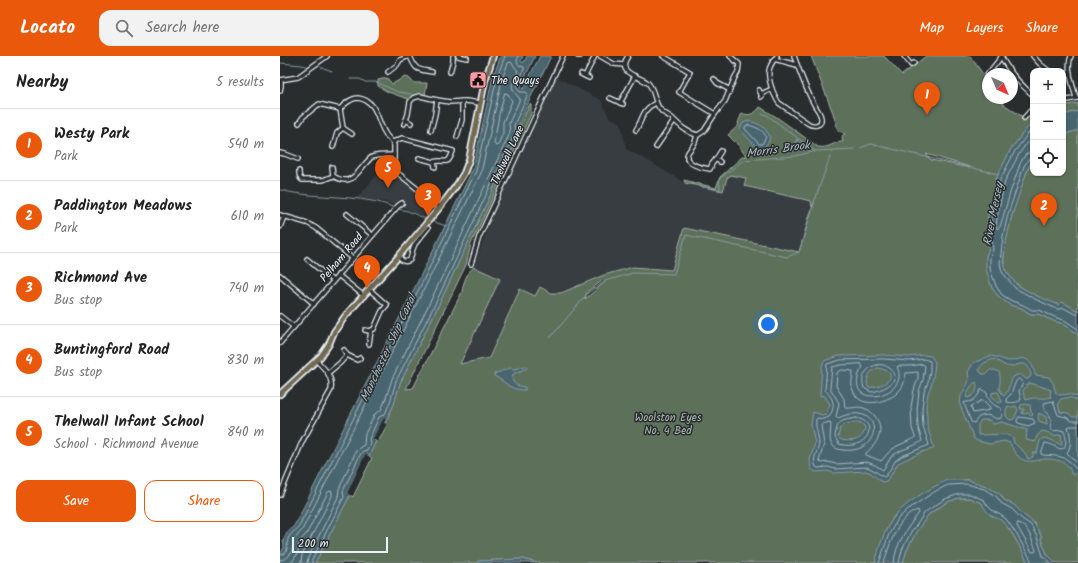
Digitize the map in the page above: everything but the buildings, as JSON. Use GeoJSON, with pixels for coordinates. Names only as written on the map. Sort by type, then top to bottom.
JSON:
{"type":"FeatureCollection","features":[{"type":"Feature","properties":{"kind":"main road"},"geometry":{"type":"LineString","coordinates":[[280,394],[317,361],[325,351],[338,326],[399,256],[456,186],[467,166],[480,103],[488,71],[494,56]]}},
{"type":"Feature","properties":{"kind":"street"},"geometry":{"type":"LineString","coordinates":[[280,91],[280,80],[298,77],[325,56]]}},
{"type":"Feature","properties":{"kind":"street"},"geometry":{"type":"LineString","coordinates":[[388,72],[397,65],[400,60],[410,56],[415,67],[432,72]]}},
{"type":"Feature","properties":{"kind":"street"},"geometry":{"type":"LineString","coordinates":[[450,72],[453,56]]}},
{"type":"Feature","properties":{"kind":"street"},"geometry":{"type":"LineString","coordinates":[[458,56],[468,58]]}},
{"type":"Feature","properties":{"kind":"street","name":"Thelwall Lane"},"geometry":{"type":"LineString","coordinates":[[471,264],[479,238],[563,56]]}},
{"type":"Feature","properties":{"kind":"street"},"geometry":{"type":"LineString","coordinates":[[585,76],[595,56]]}},
{"type":"Feature","properties":{"kind":"street"},"geometry":{"type":"LineString","coordinates":[[600,56],[614,64],[624,65]]}},
{"type":"Feature","properties":{"kind":"street"},"geometry":{"type":"LineString","coordinates":[[628,56],[624,65],[625,68],[627,71],[650,86],[656,104],[660,110],[671,117],[678,124],[697,135]]}},
{"type":"Feature","properties":{"kind":"street"},"geometry":{"type":"LineString","coordinates":[[663,56],[690,72],[679,92],[715,114]]}},
{"type":"Feature","properties":{"kind":"street"},"geometry":{"type":"LineString","coordinates":[[721,151],[712,164],[710,170],[693,165],[687,159],[687,155],[694,144],[697,135],[704,131],[725,102],[739,69],[738,64],[730,56]]}},
{"type":"Feature","properties":{"kind":"street"},"geometry":{"type":"LineString","coordinates":[[794,56],[809,95],[821,117],[819,124],[814,126],[779,103],[772,89],[768,76],[771,63],[775,58],[797,65]]}},
{"type":"Feature","properties":{"kind":"street"},"geometry":{"type":"LineString","coordinates":[[904,56],[911,65],[914,63]]}},
{"type":"Feature","properties":{"kind":"street"},"geometry":{"type":"LineString","coordinates":[[993,68],[1002,56],[1015,76],[1030,92]]}},
{"type":"Feature","properties":{"kind":"street"},"geometry":{"type":"LineString","coordinates":[[1066,100],[1077,98],[1070,73],[1069,64],[1071,56]]}},
{"type":"Feature","properties":{"kind":"street"},"geometry":{"type":"LineString","coordinates":[[1035,57],[1045,68]]}},
{"type":"Feature","properties":{"kind":"street"},"geometry":{"type":"LineString","coordinates":[[1066,74],[1070,73]]}},
{"type":"Feature","properties":{"kind":"street"},"geometry":{"type":"LineString","coordinates":[[610,98],[621,104],[634,76]]}},
{"type":"Feature","properties":{"kind":"street"},"geometry":{"type":"LineString","coordinates":[[714,80],[730,90]]}},
{"type":"Feature","properties":{"kind":"street"},"geometry":{"type":"LineString","coordinates":[[760,94],[772,89]]}},
{"type":"Feature","properties":{"kind":"street"},"geometry":{"type":"LineString","coordinates":[[411,123],[405,122],[409,105],[413,98],[420,96],[450,102],[462,101],[480,103]]}},
{"type":"Feature","properties":{"kind":"street"},"geometry":{"type":"LineString","coordinates":[[342,128],[340,109],[343,104],[355,98],[366,100],[375,109],[385,134],[393,142],[394,170],[440,207]]}},
{"type":"Feature","properties":{"kind":"street"},"geometry":{"type":"LineString","coordinates":[[431,130],[437,100]]}},
{"type":"Feature","properties":{"kind":"street"},"geometry":{"type":"LineString","coordinates":[[457,137],[462,120],[462,101]]}},
{"type":"Feature","properties":{"kind":"street"},"geometry":{"type":"LineString","coordinates":[[299,123],[303,117],[319,104],[340,109]]}},
{"type":"Feature","properties":{"kind":"street"},"geometry":{"type":"LineString","coordinates":[[636,130],[644,113],[648,108],[656,104]]}},
{"type":"Feature","properties":{"kind":"street"},"geometry":{"type":"LineString","coordinates":[[1024,118],[1030,111]]}},
{"type":"Feature","properties":{"kind":"street"},"geometry":{"type":"LineString","coordinates":[[656,147],[674,121]]}},
{"type":"Feature","properties":{"kind":"street"},"geometry":{"type":"LineString","coordinates":[[342,128],[352,134]]}},
{"type":"Feature","properties":{"kind":"street"},"geometry":{"type":"LineString","coordinates":[[333,147],[337,133],[342,128]]}},
{"type":"Feature","properties":{"kind":"street"},"geometry":{"type":"LineString","coordinates":[[393,142],[402,138],[453,151],[450,159],[446,162],[438,160],[434,162],[419,158]]}},
{"type":"Feature","properties":{"kind":"street"},"geometry":{"type":"LineString","coordinates":[[280,153],[298,159]]}},
{"type":"Feature","properties":{"kind":"street"},"geometry":{"type":"LineString","coordinates":[[333,176],[340,180],[349,180],[356,176],[372,157],[394,155]]}},
{"type":"Feature","properties":{"kind":"street"},"geometry":{"type":"LineString","coordinates":[[716,158],[720,162]]}},
{"type":"Feature","properties":{"kind":"street"},"geometry":{"type":"LineString","coordinates":[[434,162],[435,167]]}},
{"type":"Feature","properties":{"kind":"street"},"geometry":{"type":"LineString","coordinates":[[332,167],[333,176]]}},
{"type":"Feature","properties":{"kind":"street"},"geometry":{"type":"LineString","coordinates":[[299,171],[298,176],[302,180],[323,180],[333,176]]}},
{"type":"Feature","properties":{"kind":"street","name":"Pelham Road"},"geometry":{"type":"LineString","coordinates":[[280,343],[372,235],[402,203]]}},
{"type":"Feature","properties":{"kind":"street"},"geometry":{"type":"LineString","coordinates":[[347,214],[372,235]]}},
{"type":"Feature","properties":{"kind":"street"},"geometry":{"type":"LineString","coordinates":[[280,227],[282,216],[307,224],[316,228],[352,258]]}},
{"type":"Feature","properties":{"kind":"street"},"geometry":{"type":"LineString","coordinates":[[399,256],[404,262],[410,260],[412,249],[427,231]]}},
{"type":"Feature","properties":{"kind":"street"},"geometry":{"type":"LineString","coordinates":[[307,260],[333,281]]}},
{"type":"Feature","properties":{"kind":"street"},"geometry":{"type":"LineString","coordinates":[[280,275],[314,304]]}},
{"type":"Feature","properties":{"kind":"street"},"geometry":{"type":"LineString","coordinates":[[338,275],[364,296]]}},
{"type":"Feature","properties":{"kind":"street"},"geometry":{"type":"LineString","coordinates":[[365,330],[370,331],[374,329],[382,312],[389,306],[370,290]]}},
{"type":"Feature","properties":{"kind":"street"},"geometry":{"type":"LineString","coordinates":[[280,316],[294,327]]}},
{"type":"Feature","properties":{"kind":"street"},"geometry":{"type":"LineString","coordinates":[[369,344],[370,331]]}},
{"type":"Feature","properties":{"kind":"street"},"geometry":{"type":"LineString","coordinates":[[344,350],[347,355],[358,360]]}},
{"type":"Feature","properties":{"kind":"street"},"geometry":{"type":"LineString","coordinates":[[328,372],[340,363],[347,355]]}},
{"type":"Feature","properties":{"kind":"street"},"geometry":{"type":"LineString","coordinates":[[280,495],[302,442],[330,394],[331,382],[328,372],[317,361]]}},
{"type":"Feature","properties":{"kind":"shaded area"},"geometry":{"type":"Polygon","coordinates":[[[556,77],[601,100],[609,117],[621,123],[626,149],[685,183],[723,191],[727,178],[731,175],[747,178],[744,186],[811,201],[812,207],[799,252],[684,228],[672,270],[633,267],[604,275],[561,293],[551,293],[540,287],[535,296],[520,289],[489,358],[459,364],[500,280],[474,267],[490,221],[556,77]]]}},
{"type":"Feature","properties":{"kind":"shaded area"},"geometry":{"type":"Polygon","coordinates":[[[382,169],[400,178],[435,207],[425,217],[403,207],[405,202],[401,198],[395,206],[388,202],[357,198],[382,169]]]}},
{"type":"Feature","properties":{"kind":"green space","name":"Woolston Eyes No. 4 Bed"},"geometry":{"type":"Polygon","coordinates":[[[811,56],[884,56],[902,75],[926,56],[970,56],[982,73],[982,104],[1004,104],[1026,119],[1030,116],[1030,125],[1011,149],[996,179],[988,217],[989,249],[986,256],[992,288],[999,297],[1010,305],[1021,308],[1031,314],[1038,314],[1062,323],[1078,334],[1078,563],[1056,563],[1047,554],[1041,540],[1041,536],[1034,523],[1014,505],[1004,500],[1000,494],[986,486],[968,480],[947,481],[932,488],[904,507],[894,516],[885,532],[875,563],[536,563],[523,559],[478,561],[477,563],[315,563],[350,495],[353,497],[372,458],[369,456],[376,441],[378,442],[387,425],[385,423],[394,404],[400,383],[521,130],[520,125],[530,104],[531,114],[471,244],[466,265],[406,389],[413,388],[462,292],[467,275],[474,267],[500,279],[460,364],[489,358],[520,289],[535,296],[540,287],[551,293],[561,293],[604,275],[633,267],[672,270],[684,228],[799,252],[814,203],[812,207],[811,201],[744,186],[746,178],[731,175],[727,178],[723,191],[685,183],[684,180],[716,188],[720,177],[742,157],[746,156],[728,135],[739,125],[738,123],[742,113],[747,115],[752,114],[760,107],[818,147],[843,142],[842,136],[845,134],[838,130],[811,56]],[[926,154],[931,160],[970,167],[926,154]],[[603,280],[587,292],[585,299],[605,282],[603,280]]]}},
{"type":"Feature","properties":{"kind":"green space"},"geometry":{"type":"Polygon","coordinates":[[[405,77],[409,78],[414,83],[427,83],[425,95],[418,95],[408,99],[388,92],[378,86],[378,80],[387,78],[392,84],[405,77]]]}},
{"type":"Feature","properties":{"kind":"green space"},"geometry":{"type":"Polygon","coordinates":[[[1078,103],[1078,111],[1066,114],[1066,105],[1078,103]]]}},
{"type":"Feature","properties":{"kind":"green space"},"geometry":{"type":"Polygon","coordinates":[[[1078,130],[1078,311],[1062,302],[1059,305],[1038,296],[1018,285],[1006,271],[1004,262],[1012,215],[1023,181],[1030,166],[1030,176],[1066,176],[1066,134],[1078,130]]]}},
{"type":"Feature","properties":{"kind":"green space"},"geometry":{"type":"Polygon","coordinates":[[[959,498],[969,498],[982,503],[986,509],[1001,520],[1014,537],[1028,563],[903,563],[906,552],[916,532],[929,514],[947,502],[959,498]]]}},
{"type":"Feature","properties":{"kind":"water","name":"Manchester Ship Canal"},"geometry":{"type":"Polygon","coordinates":[[[501,56],[523,56],[521,61],[523,63],[527,56],[535,56],[521,86],[523,89],[540,56],[551,56],[518,126],[521,130],[400,383],[394,404],[385,423],[383,419],[374,440],[376,441],[369,456],[365,454],[347,493],[350,495],[315,563],[280,563],[280,555],[284,547],[283,540],[287,532],[294,526],[473,169],[493,76],[501,56]]]}},
{"type":"Feature","properties":{"kind":"water"},"geometry":{"type":"Polygon","coordinates":[[[1078,111],[1078,130],[1066,134],[1066,114],[1078,111]]]}},
{"type":"Feature","properties":{"kind":"water"},"geometry":{"type":"Polygon","coordinates":[[[749,121],[762,126],[768,133],[770,137],[769,141],[764,148],[758,149],[740,129],[743,123],[749,121]]]}},
{"type":"Feature","properties":{"kind":"water","name":"River Mersey"},"geometry":{"type":"Polygon","coordinates":[[[1030,125],[1030,164],[1012,215],[1003,262],[1005,270],[1017,285],[1037,296],[1059,305],[1062,302],[1078,311],[1078,334],[1062,323],[1038,314],[1031,314],[1021,308],[1010,305],[999,297],[992,288],[986,269],[986,256],[989,249],[987,229],[988,217],[996,179],[1011,149],[1030,125]]]}},
{"type":"Feature","properties":{"kind":"water"},"geometry":{"type":"Polygon","coordinates":[[[797,139],[798,142],[806,147],[805,149],[799,151],[796,149],[794,151],[793,148],[797,139]]]}},
{"type":"Feature","properties":{"kind":"water"},"geometry":{"type":"Polygon","coordinates":[[[884,355],[909,357],[924,355],[931,356],[935,362],[926,408],[927,426],[934,448],[898,463],[886,481],[882,482],[866,471],[834,473],[827,471],[816,472],[811,469],[810,460],[815,443],[811,425],[813,412],[822,415],[826,414],[830,404],[824,395],[820,396],[822,366],[824,361],[839,356],[884,355]],[[878,368],[869,375],[867,381],[868,387],[876,387],[885,383],[890,378],[890,374],[887,371],[878,368]],[[856,422],[843,425],[840,428],[838,437],[841,440],[849,441],[860,438],[865,427],[861,423],[856,422]]]}},
{"type":"Feature","properties":{"kind":"water"},"geometry":{"type":"Polygon","coordinates":[[[990,356],[1009,361],[1023,358],[1030,363],[1035,375],[1049,377],[1053,383],[1056,393],[1060,395],[1069,394],[1078,397],[1078,401],[1072,398],[1066,398],[1061,399],[1058,403],[1060,412],[1068,413],[1073,417],[1078,417],[1078,474],[1071,474],[1068,466],[1058,460],[1045,459],[1028,461],[1021,459],[1015,453],[1010,443],[1004,441],[990,444],[974,439],[960,405],[961,396],[968,383],[968,372],[973,363],[990,356]],[[994,359],[983,364],[979,370],[982,374],[986,374],[990,370],[999,372],[999,389],[1004,396],[1013,377],[1020,374],[1028,379],[1031,376],[1029,369],[1024,364],[1006,366],[994,359]],[[976,382],[973,384],[966,397],[968,398],[973,396],[977,390],[976,382]],[[1030,383],[1023,391],[1026,400],[1032,398],[1051,397],[1051,390],[1030,383]],[[998,392],[992,393],[992,396],[999,403],[1002,402],[998,392]],[[1021,405],[1020,409],[1024,409],[1022,413],[1024,414],[1028,413],[1032,416],[1033,414],[1031,412],[1030,405],[1021,405]],[[1008,406],[1006,416],[1010,420],[1014,419],[1018,410],[1016,406],[1008,406]],[[1039,413],[1039,421],[1047,424],[1046,417],[1039,413]],[[981,420],[978,425],[978,435],[1006,434],[1013,438],[1014,443],[1025,453],[1028,459],[1033,457],[1033,453],[1037,453],[1040,441],[1043,438],[1062,445],[1061,434],[1054,436],[1042,431],[1037,436],[1035,442],[1026,440],[1027,430],[1002,422],[993,424],[990,420],[981,420]]]}},
{"type":"Feature","properties":{"kind":"water"},"geometry":{"type":"Polygon","coordinates":[[[526,366],[527,368],[513,374],[512,377],[515,384],[525,387],[525,390],[515,389],[494,376],[494,374],[510,368],[514,369],[526,366]]]}},
{"type":"Feature","properties":{"kind":"water"},"geometry":{"type":"Polygon","coordinates":[[[947,480],[968,480],[986,486],[1000,494],[1004,500],[1014,505],[1034,523],[1041,536],[1041,540],[1047,554],[1056,563],[1028,563],[1014,536],[1003,522],[989,514],[982,503],[969,498],[959,498],[947,502],[929,514],[916,532],[906,552],[903,563],[875,563],[885,533],[890,522],[898,512],[918,496],[947,480]]]}},
{"type":"Feature","properties":{"kind":"water"},"geometry":{"type":"Polygon","coordinates":[[[523,559],[536,563],[477,563],[478,561],[523,559]]]}},
{"type":"Feature","properties":{"kind":"pier"},"geometry":{"type":"Polygon","coordinates":[[[383,419],[386,419],[384,423],[387,424],[383,424],[375,439],[378,442],[373,439],[383,419]]]}},
{"type":"Feature","properties":{"kind":"pier"},"geometry":{"type":"Polygon","coordinates":[[[365,454],[370,457],[366,457],[349,492],[351,496],[347,493],[365,454]]]}},
{"type":"Feature","properties":{"kind":"waterway"},"geometry":{"type":"LineString","coordinates":[[280,63],[309,67]]}},
{"type":"Feature","properties":{"kind":"waterway"},"geometry":{"type":"LineString","coordinates":[[321,67],[332,71]]}},
{"type":"Feature","properties":{"kind":"waterway"},"geometry":{"type":"LineString","coordinates":[[350,79],[360,79],[365,82],[376,82],[398,92],[411,94]]}},
{"type":"Feature","properties":{"kind":"waterway"},"geometry":{"type":"LineString","coordinates":[[762,114],[767,115],[815,151]]}},
{"type":"Feature","properties":{"kind":"waterway","name":"Morris Brook"},"geometry":{"type":"LineString","coordinates":[[860,148],[871,144],[998,174]]}},
{"type":"Feature","properties":{"kind":"waterway","name":"Morris Brook"},"geometry":{"type":"LineString","coordinates":[[699,186],[720,190],[719,179],[744,160],[795,156],[816,151],[854,149]]}},
{"type":"Feature","properties":{"kind":"waterway"},"geometry":{"type":"LineString","coordinates":[[550,338],[588,293],[605,281],[633,273],[674,274],[686,235],[787,257],[799,252],[810,214],[832,151]]}},
{"type":"Feature","properties":{"kind":"waterway"},"geometry":{"type":"LineString","coordinates":[[280,190],[291,193],[360,199],[378,202],[395,208]]}},
{"type":"Feature","properties":{"kind":"waterway"},"geometry":{"type":"LineString","coordinates":[[398,209],[408,211],[426,219]]}},
{"type":"Feature","properties":{"kind":"waterway"},"geometry":{"type":"LineString","coordinates":[[432,221],[446,226]]}},
{"type":"Feature","properties":{"kind":"place","name":"The Quays"},"geometry":{"type":"Point","coordinates":[478,80]}},
{"type":"Feature","properties":{"kind":"place","name":"Westy Park"},"geometry":{"type":"Point","coordinates":[927,115]}},
{"type":"Feature","properties":{"kind":"place","name":"Thelwall Infant School"},"geometry":{"type":"Point","coordinates":[388,188]}},
{"type":"Feature","properties":{"kind":"place","name":"Richmond Ave"},"geometry":{"type":"Point","coordinates":[428,216]}},
{"type":"Feature","properties":{"kind":"place","name":"Paddington Meadows"},"geometry":{"type":"Point","coordinates":[1044,226]}},
{"type":"Feature","properties":{"kind":"place","name":"Buntingford Road"},"geometry":{"type":"Point","coordinates":[367,288]}}]}
